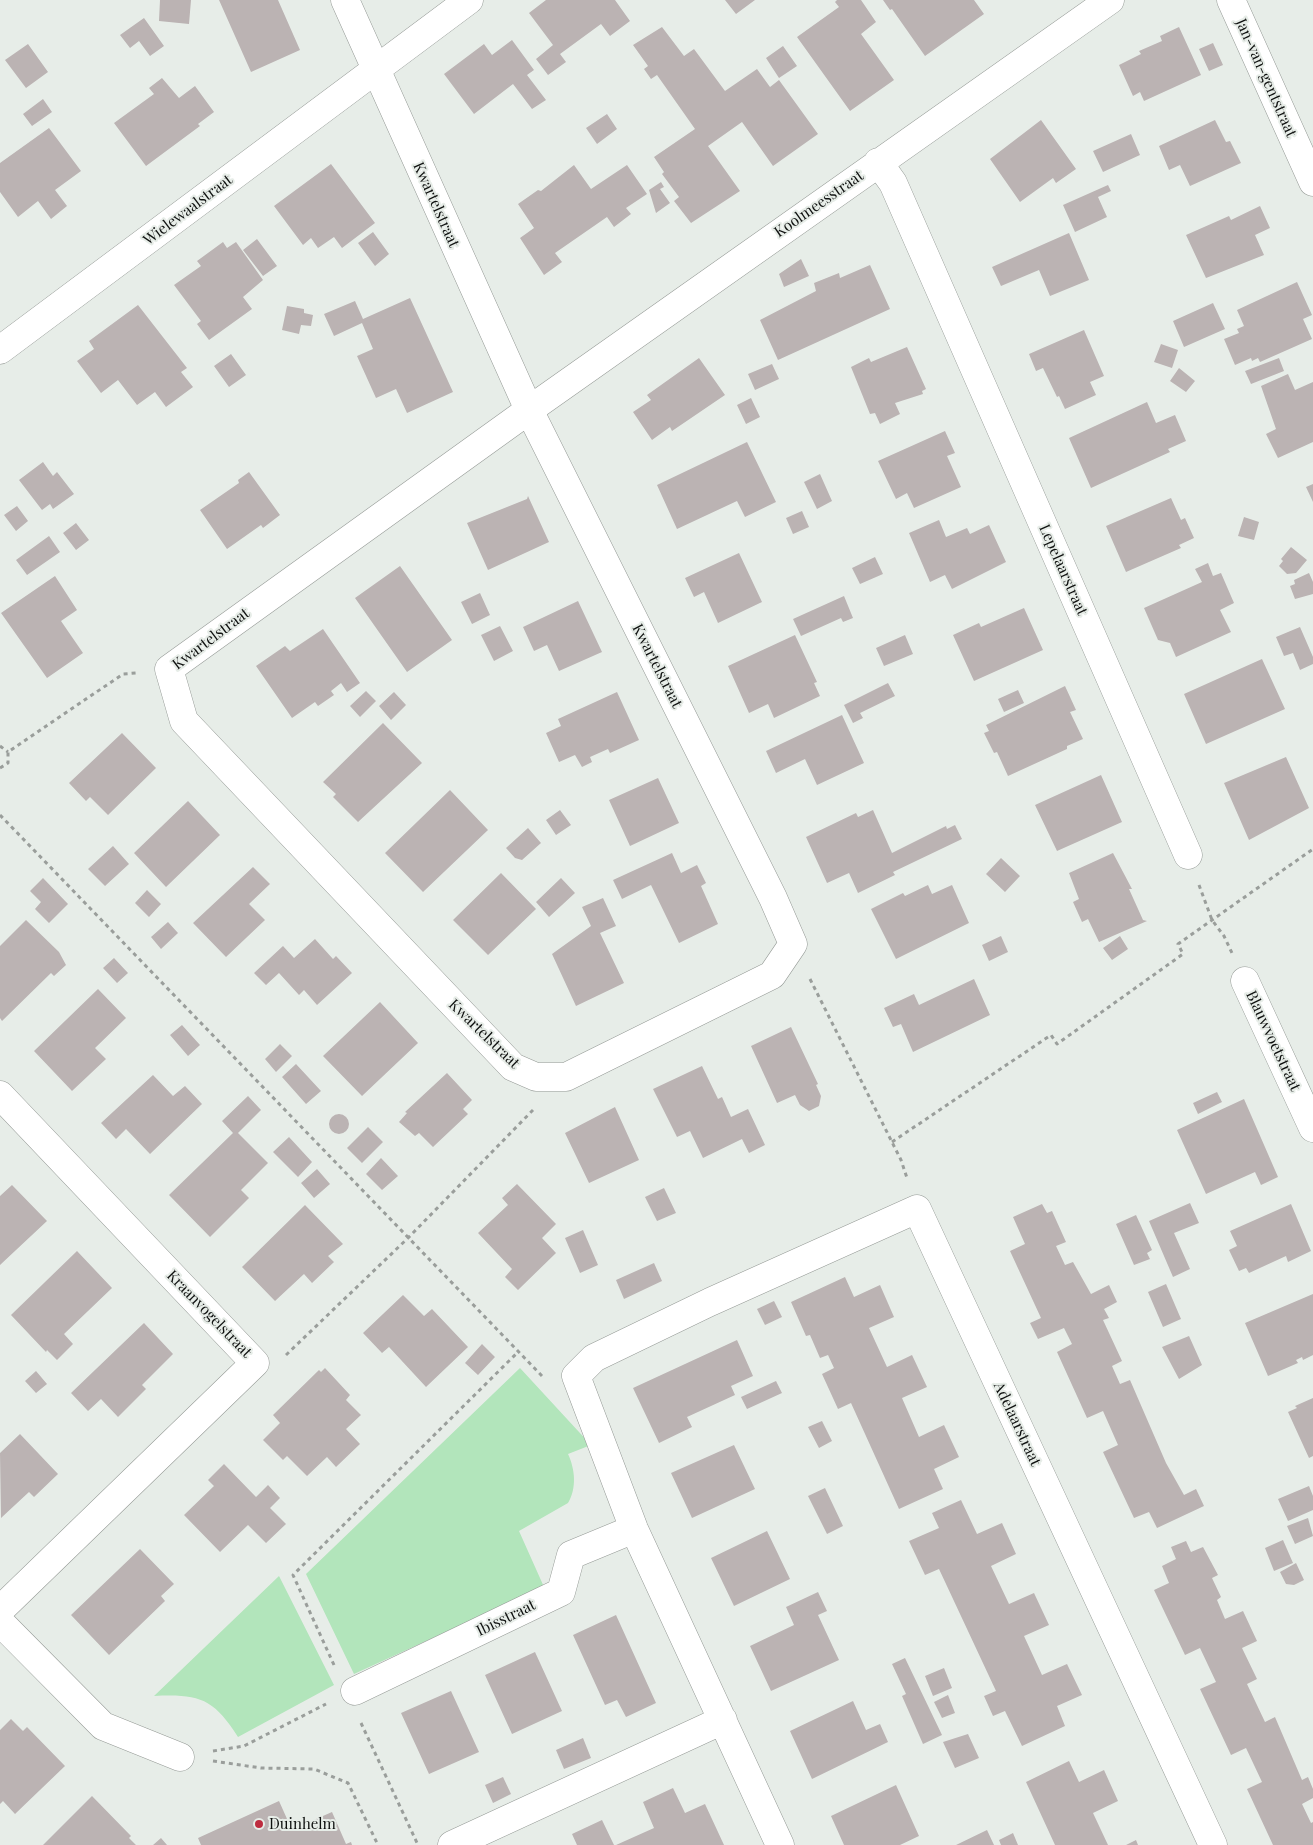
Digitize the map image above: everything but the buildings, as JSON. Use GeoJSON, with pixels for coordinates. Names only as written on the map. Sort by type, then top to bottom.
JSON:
{"type":"FeatureCollection","features":[{"type":"Feature","properties":{"kind":"street","name":"Kwartelstraat"},"geometry":{"type":"LineString","coordinates":[[344,0],[528,410],[773,898],[793,944],[772,975],[566,1076],[536,1077],[514,1067],[184,722],[169,669],[528,410]]}},
{"type":"Feature","properties":{"kind":"street","name":"Wielewaalstraat"},"geometry":{"type":"LineString","coordinates":[[0,350],[469,0]]}},
{"type":"Feature","properties":{"kind":"street","name":"Koolmeesstraat"},"geometry":{"type":"LineString","coordinates":[[528,410],[1110,0]]}},
{"type":"Feature","properties":{"kind":"street","name":"Jan-van-gentstraat"},"geometry":{"type":"LineString","coordinates":[[1231,0],[1313,182]]}},
{"type":"Feature","properties":{"kind":"street","name":"Lepelaarstraat"},"geometry":{"type":"LineString","coordinates":[[878,162],[894,183],[1188,855]]}},
{"type":"Feature","properties":{"kind":"street","name":"Blauwvoetstraat"},"geometry":{"type":"LineString","coordinates":[[1245,980],[1313,1128]]}},
{"type":"Feature","properties":{"kind":"street","name":"Kraanvogelstraat"},"geometry":{"type":"LineString","coordinates":[[0,1095],[255,1363],[0,1610]]}},
{"type":"Feature","properties":{"kind":"street"},"geometry":{"type":"LineString","coordinates":[[780,1845],[634,1529],[576,1376],[594,1358],[710,1302],[917,1210]]}},
{"type":"Feature","properties":{"kind":"street","name":"Adelaarstraat"},"geometry":{"type":"LineString","coordinates":[[917,1210],[1213,1845]]}},
{"type":"Feature","properties":{"kind":"street","name":"Ibisstraat"},"geometry":{"type":"LineString","coordinates":[[351,1692],[561,1592],[571,1555],[634,1529]]}},
{"type":"Feature","properties":{"kind":"street"},"geometry":{"type":"LineString","coordinates":[[0,1622],[103,1726],[180,1757]]}},
{"type":"Feature","properties":{"kind":"street"},"geometry":{"type":"LineString","coordinates":[[452,1845],[723,1720]]}},
{"type":"Feature","properties":{"kind":"path"},"geometry":{"type":"LineString","coordinates":[[8,752],[124,674],[169,669]]}},
{"type":"Feature","properties":{"kind":"path"},"geometry":{"type":"LineString","coordinates":[[0,746],[8,752]]}},
{"type":"Feature","properties":{"kind":"path"},"geometry":{"type":"LineString","coordinates":[[0,768],[8,763],[8,752]]}},
{"type":"Feature","properties":{"kind":"path"},"geometry":{"type":"LineString","coordinates":[[0,815],[550,1384],[576,1376]]}},
{"type":"Feature","properties":{"kind":"path"},"geometry":{"type":"LineString","coordinates":[[892,1142],[1051,1035],[1057,1044],[1183,954],[1178,944],[1313,849]]}},
{"type":"Feature","properties":{"kind":"path"},"geometry":{"type":"LineString","coordinates":[[1188,855],[1212,920],[1224,936],[1245,980]]}},
{"type":"Feature","properties":{"kind":"path"},"geometry":{"type":"LineString","coordinates":[[793,944],[901,1160],[917,1210]]}},
{"type":"Feature","properties":{"kind":"path"},"geometry":{"type":"LineString","coordinates":[[255,1363],[282,1359],[408,1238],[533,1111],[536,1077]]}},
{"type":"Feature","properties":{"kind":"path"},"geometry":{"type":"LineString","coordinates":[[418,1845],[351,1692],[293,1575],[518,1352]]}},
{"type":"Feature","properties":{"kind":"path"},"geometry":{"type":"LineString","coordinates":[[180,1757],[244,1746],[351,1692]]}},
{"type":"Feature","properties":{"kind":"path"},"geometry":{"type":"LineString","coordinates":[[180,1757],[262,1768],[314,1769],[348,1783],[378,1845]]}},
{"type":"Feature","properties":{"kind":"green space"},"geometry":{"type":"Polygon","coordinates":[[[520,1368],[591,1445],[568,1454],[572,1466],[574,1485],[568,1503],[519,1531],[544,1587],[354,1674],[306,1574],[520,1368]]]}},
{"type":"Feature","properties":{"kind":"green space"},"geometry":{"type":"Polygon","coordinates":[[[279,1576],[334,1685],[238,1737],[221,1714],[204,1701],[183,1696],[154,1696],[279,1576]]]}},
{"type":"Feature","properties":{"kind":"place","name":"Duinhelm"},"geometry":{"type":"Point","coordinates":[259,1824]}}]}
